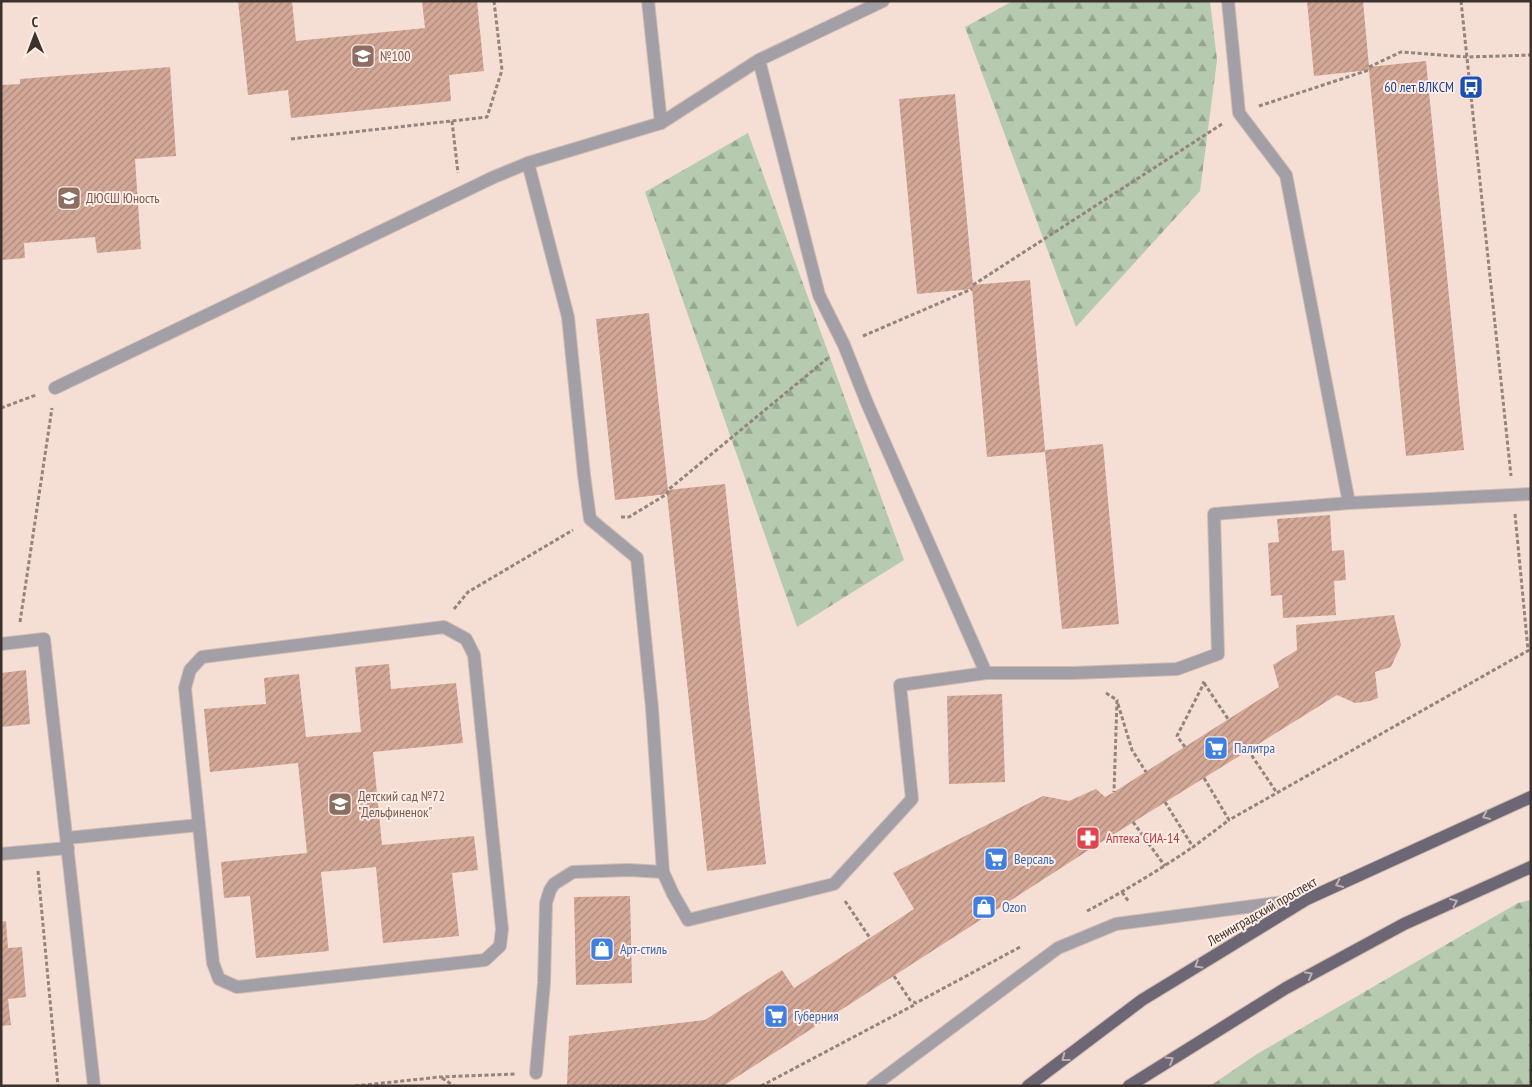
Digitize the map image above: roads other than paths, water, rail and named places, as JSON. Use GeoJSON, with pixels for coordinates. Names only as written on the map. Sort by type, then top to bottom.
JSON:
{"type":"FeatureCollection","features":[{"type":"Feature","properties":{"kind":"main road","name":"Ленинградский проспект"},"geometry":{"type":"LineString","coordinates":[[1028,1086],[1142,1000],[1307,899],[1531,797]]}},
{"type":"Feature","properties":{"kind":"main road"},"geometry":{"type":"LineString","coordinates":[[1129,1086],[1286,988],[1404,924],[1531,867]]}},
{"type":"Feature","properties":{"kind":"lane"},"geometry":{"type":"LineString","coordinates":[[648,1],[661,123]]}},
{"type":"Feature","properties":{"kind":"lane"},"geometry":{"type":"LineString","coordinates":[[55,388],[528,162],[661,123],[759,60],[883,1]]}},
{"type":"Feature","properties":{"kind":"lane"},"geometry":{"type":"LineString","coordinates":[[1228,1],[1239,113],[1286,175],[1349,503]]}},
{"type":"Feature","properties":{"kind":"lane"},"geometry":{"type":"LineString","coordinates":[[759,60],[818,295],[844,344],[867,403],[986,673]]}},
{"type":"Feature","properties":{"kind":"lane"},"geometry":{"type":"LineString","coordinates":[[528,162],[568,317],[590,520],[637,558],[652,708],[663,872],[688,920],[834,884],[912,799],[900,686],[986,673],[1177,669],[1218,654],[1214,514],[1349,503],[1531,494]]}},
{"type":"Feature","properties":{"kind":"lane"},"geometry":{"type":"LineString","coordinates":[[444,627],[466,639],[474,655],[502,928],[500,946],[485,960],[237,987],[219,979],[213,963],[199,825],[185,688],[190,670],[202,657],[444,627]]}},
{"type":"Feature","properties":{"kind":"lane"},"geometry":{"type":"LineString","coordinates":[[1,644],[44,640],[94,1086]]}},
{"type":"Feature","properties":{"kind":"lane"},"geometry":{"type":"LineString","coordinates":[[1,854],[36,851],[67,843],[199,825]]}},
{"type":"Feature","properties":{"kind":"lane"},"geometry":{"type":"LineString","coordinates":[[536,1073],[544,983],[546,903],[550,890],[554,884],[574,872],[630,870],[663,872]]}},
{"type":"Feature","properties":{"kind":"lane"},"geometry":{"type":"LineString","coordinates":[[873,1086],[1058,948],[1116,924],[1307,899]]}},
{"type":"Feature","properties":{"kind":"place","name":"№100"},"geometry":{"type":"Point","coordinates":[363,56]}},
{"type":"Feature","properties":{"kind":"place","name":"60 лет ВЛКСМ"},"geometry":{"type":"Point","coordinates":[1471,87]}},
{"type":"Feature","properties":{"kind":"place","name":"ДЮСШ Юность"},"geometry":{"type":"Point","coordinates":[69,198]}},
{"type":"Feature","properties":{"kind":"place","name":"Палитра"},"geometry":{"type":"Point","coordinates":[1216,748]}},
{"type":"Feature","properties":{"kind":"place","name":"Детский сад №72 \"Дельфиненок\""},"geometry":{"type":"Point","coordinates":[340,804]}},
{"type":"Feature","properties":{"kind":"place","name":"Аптека СИА-14"},"geometry":{"type":"Point","coordinates":[1088,838]}},
{"type":"Feature","properties":{"kind":"place","name":"Версаль"},"geometry":{"type":"Point","coordinates":[996,859]}},
{"type":"Feature","properties":{"kind":"place","name":"Ozon"},"geometry":{"type":"Point","coordinates":[984,907]}},
{"type":"Feature","properties":{"kind":"place","name":"Арт-стиль"},"geometry":{"type":"Point","coordinates":[602,949]}},
{"type":"Feature","properties":{"kind":"place","name":"Губерния"},"geometry":{"type":"Point","coordinates":[776,1016]}}]}
